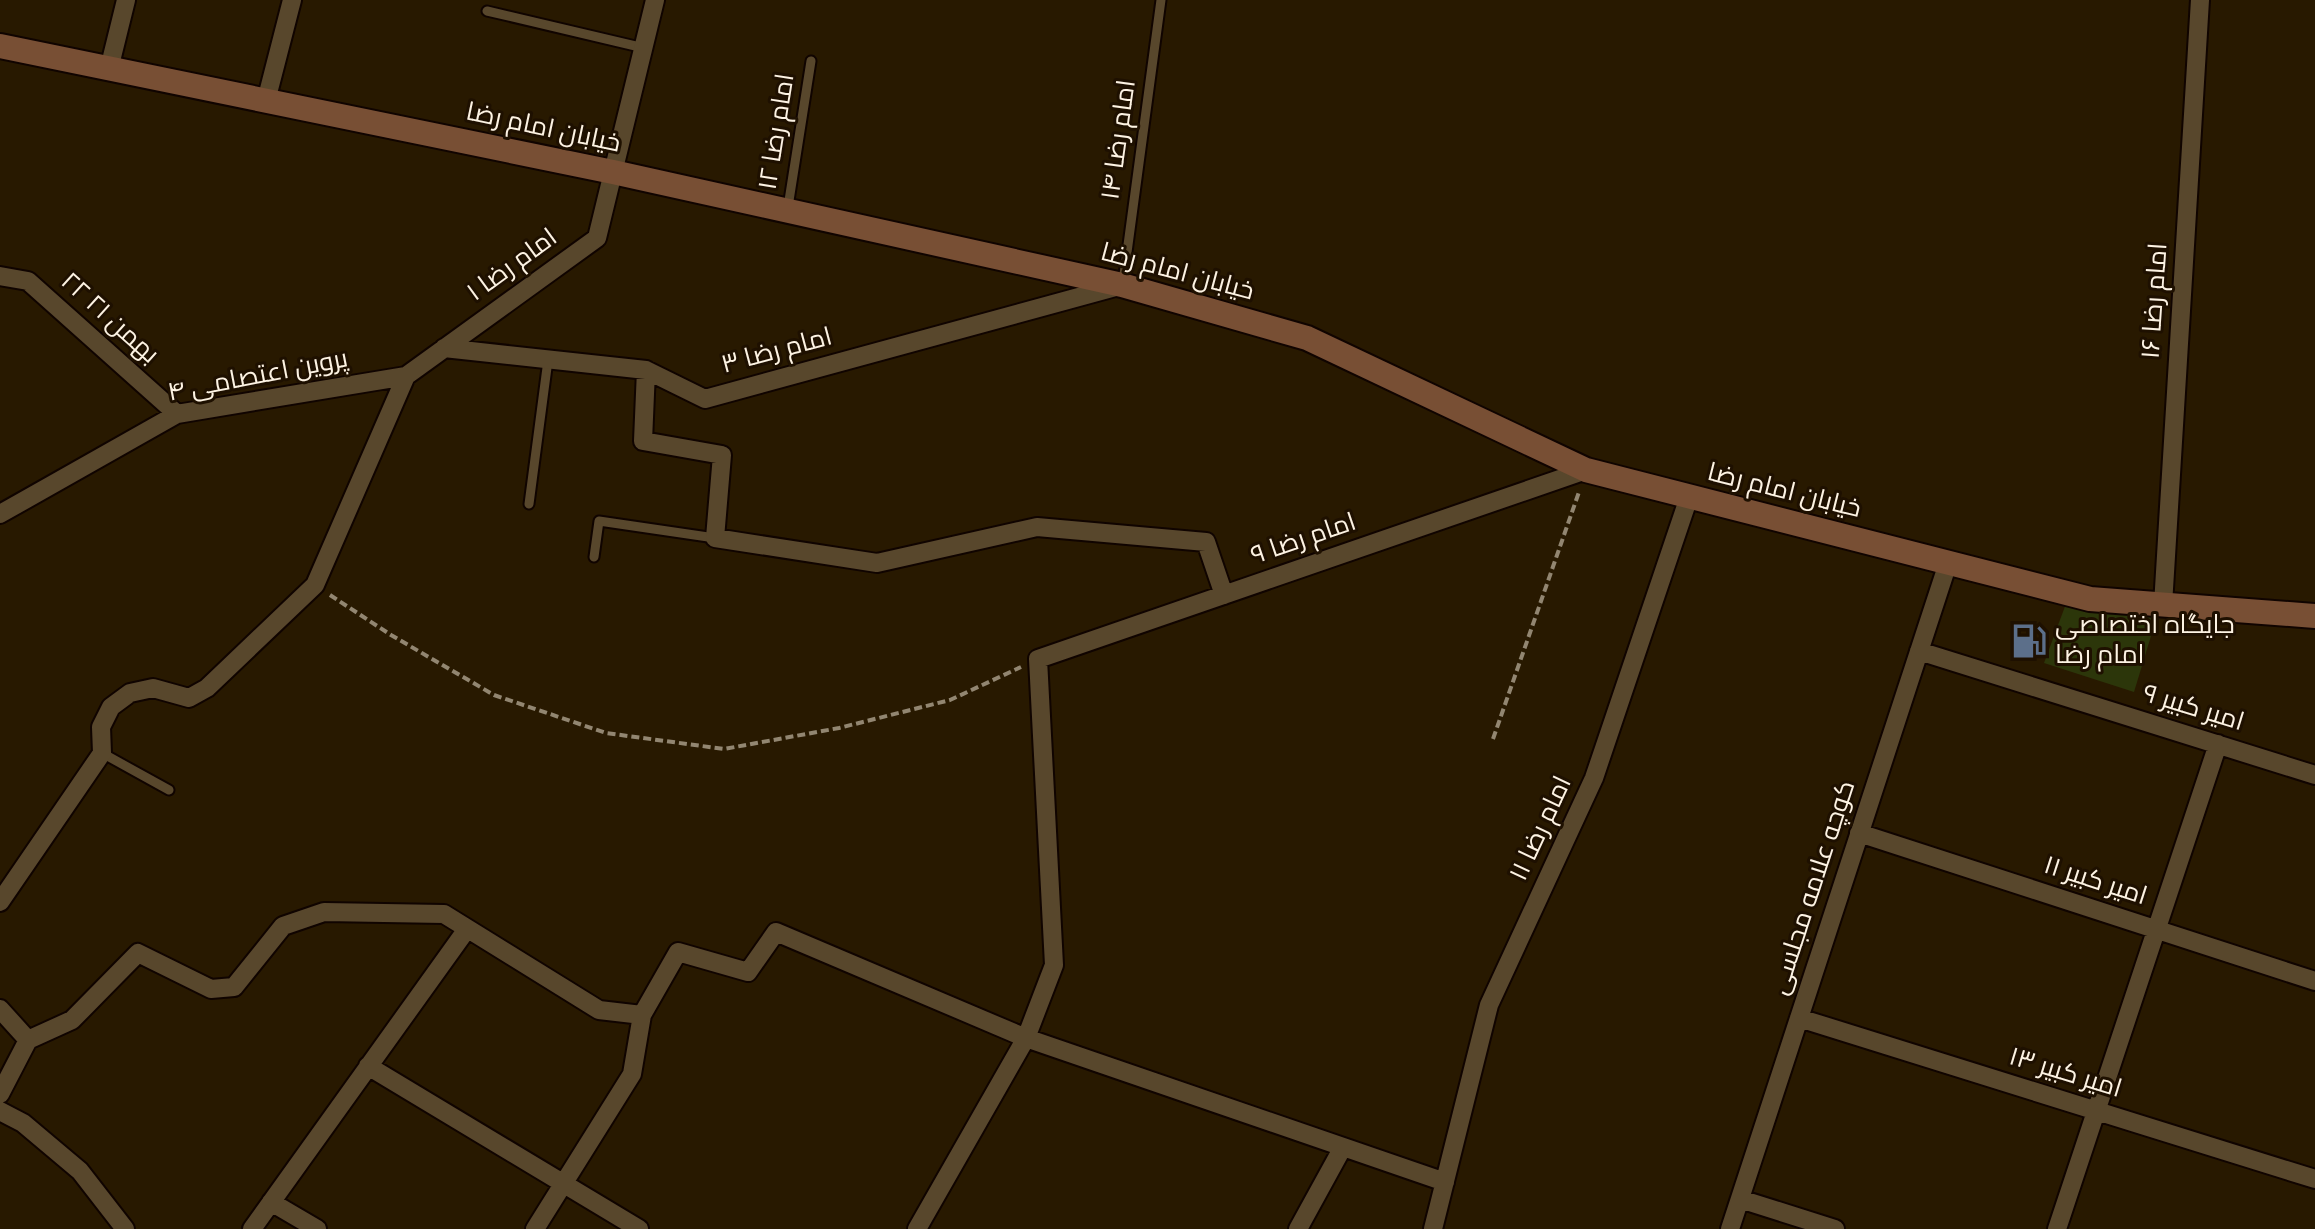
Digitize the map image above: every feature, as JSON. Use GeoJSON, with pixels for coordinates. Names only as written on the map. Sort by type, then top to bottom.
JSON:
{"type":"FeatureCollection","features":[{"type":"Feature","properties":{"kind":"street"},"geometry":{"type":"LineString","coordinates":[[109,69],[126,0]]}},
{"type":"Feature","properties":{"kind":"street"},"geometry":{"type":"LineString","coordinates":[[266,101],[292,0]]}},
{"type":"Feature","properties":{"kind":"street","name":"امام رضا ۱"},"geometry":{"type":"LineString","coordinates":[[406,376],[597,238],[655,0]]}},
{"type":"Feature","properties":{"kind":"street","name":"امام رضا ۱۶"},"geometry":{"type":"LineString","coordinates":[[2163,605],[2200,0]]}},
{"type":"Feature","properties":{"kind":"street","name":"خیابان امام رضا"},"geometry":{"type":"LineString","coordinates":[[0,46],[613,172],[1122,285],[1307,338],[1586,470],[2090,599],[2315,616]]}},
{"type":"Feature","properties":{"kind":"street","name":"۲۲ بهمن ۲۱"},"geometry":{"type":"LineString","coordinates":[[0,276],[28,281],[177,414]]}},
{"type":"Feature","properties":{"kind":"street","name":"امام رضا ۳"},"geometry":{"type":"LineString","coordinates":[[444,348],[646,370],[705,399],[1122,285]]}},
{"type":"Feature","properties":{"kind":"street"},"geometry":{"type":"LineString","coordinates":[[646,370],[643,441],[722,455],[715,538],[877,563],[1037,527],[1206,542],[1224,595]]}},
{"type":"Feature","properties":{"kind":"street"},"geometry":{"type":"LineString","coordinates":[[0,902],[102,753],[101,727],[111,707],[130,693],[153,688],[189,698],[207,688],[315,585],[406,376]]}},
{"type":"Feature","properties":{"kind":"street","name":"پروین اعتصامی ۴"},"geometry":{"type":"LineString","coordinates":[[0,514],[177,414],[406,376]]}},
{"type":"Feature","properties":{"kind":"street","name":"امام رضا ۹"},"geometry":{"type":"LineString","coordinates":[[1038,659],[1586,470]]}},
{"type":"Feature","properties":{"kind":"street","name":"امام رضا ۱۱"},"geometry":{"type":"LineString","coordinates":[[1433,1229],[1489,1005],[1594,778],[1689,497]]}},
{"type":"Feature","properties":{"kind":"street","name":"کوچه علامه مجلسی"},"geometry":{"type":"LineString","coordinates":[[1730,1229],[1948,563]]}},
{"type":"Feature","properties":{"kind":"street","name":"امیر کبیر ۹"},"geometry":{"type":"LineString","coordinates":[[1919,651],[2315,775]]}},
{"type":"Feature","properties":{"kind":"street"},"geometry":{"type":"LineString","coordinates":[[917,1229],[1026,1038],[1054,965],[1038,659]]}},
{"type":"Feature","properties":{"kind":"street"},"geometry":{"type":"LineString","coordinates":[[2057,1229],[2218,744]]}},
{"type":"Feature","properties":{"kind":"street","name":"امیر کبیر ۱۱"},"geometry":{"type":"LineString","coordinates":[[1859,833],[2315,981]]}},
{"type":"Feature","properties":{"kind":"street"},"geometry":{"type":"LineString","coordinates":[[0,1094],[28,1040],[72,1020],[138,953],[211,989],[234,987],[283,926],[324,912],[444,914],[599,1010],[642,1015]]}},
{"type":"Feature","properties":{"kind":"street"},"geometry":{"type":"LineString","coordinates":[[252,1229],[467,929]]}},
{"type":"Feature","properties":{"kind":"street"},"geometry":{"type":"LineString","coordinates":[[535,1229],[632,1074],[642,1015],[678,952],[748,972],[776,932],[1026,1038],[1445,1182]]}},
{"type":"Feature","properties":{"kind":"street"},"geometry":{"type":"LineString","coordinates":[[0,1009],[28,1040]]}},
{"type":"Feature","properties":{"kind":"street","name":"امیر کبیر ۱۳"},"geometry":{"type":"LineString","coordinates":[[1799,1018],[2315,1179]]}},
{"type":"Feature","properties":{"kind":"street"},"geometry":{"type":"LineString","coordinates":[[368,1066],[639,1229]]}},
{"type":"Feature","properties":{"kind":"street"},"geometry":{"type":"LineString","coordinates":[[0,1111],[23,1123],[80,1171],[125,1229]]}},
{"type":"Feature","properties":{"kind":"street"},"geometry":{"type":"LineString","coordinates":[[1298,1229],[1343,1147]]}},
{"type":"Feature","properties":{"kind":"street"},"geometry":{"type":"LineString","coordinates":[[1740,1199],[1835,1229]]}},
{"type":"Feature","properties":{"kind":"street"},"geometry":{"type":"LineString","coordinates":[[271,1202],[317,1229]]}},
{"type":"Feature","properties":{"kind":"lane","name":"امام رضا ۱۴"},"geometry":{"type":"LineString","coordinates":[[1122,285],[1161,0]]}},
{"type":"Feature","properties":{"kind":"lane"},"geometry":{"type":"LineString","coordinates":[[487,11],[644,48]]}},
{"type":"Feature","properties":{"kind":"lane","name":"امام رضا ۱۲"},"geometry":{"type":"LineString","coordinates":[[787,211],[811,61]]}},
{"type":"Feature","properties":{"kind":"lane"},"geometry":{"type":"LineString","coordinates":[[529,504],[548,360]]}},
{"type":"Feature","properties":{"kind":"lane"},"geometry":{"type":"LineString","coordinates":[[594,557],[599,521],[715,538]]}},
{"type":"Feature","properties":{"kind":"lane"},"geometry":{"type":"LineString","coordinates":[[102,753],[169,790]]}},
{"type":"Feature","properties":{"kind":"path"},"geometry":{"type":"LineString","coordinates":[[1493,739],[1586,470]]}},
{"type":"Feature","properties":{"kind":"path"},"geometry":{"type":"LineString","coordinates":[[315,585],[391,635],[494,695],[606,733],[724,749],[839,728],[950,700],[1038,659]]}},
{"type":"Feature","properties":{"kind":"green space"},"geometry":{"type":"Polygon","coordinates":[[[2067,601],[2158,613],[2134,692],[2044,663],[2067,601]]]}},
{"type":"Feature","properties":{"kind":"place","name":"جایگاه اختصاصی امام رضا"},"geometry":{"type":"Point","coordinates":[2029,641]}}]}
